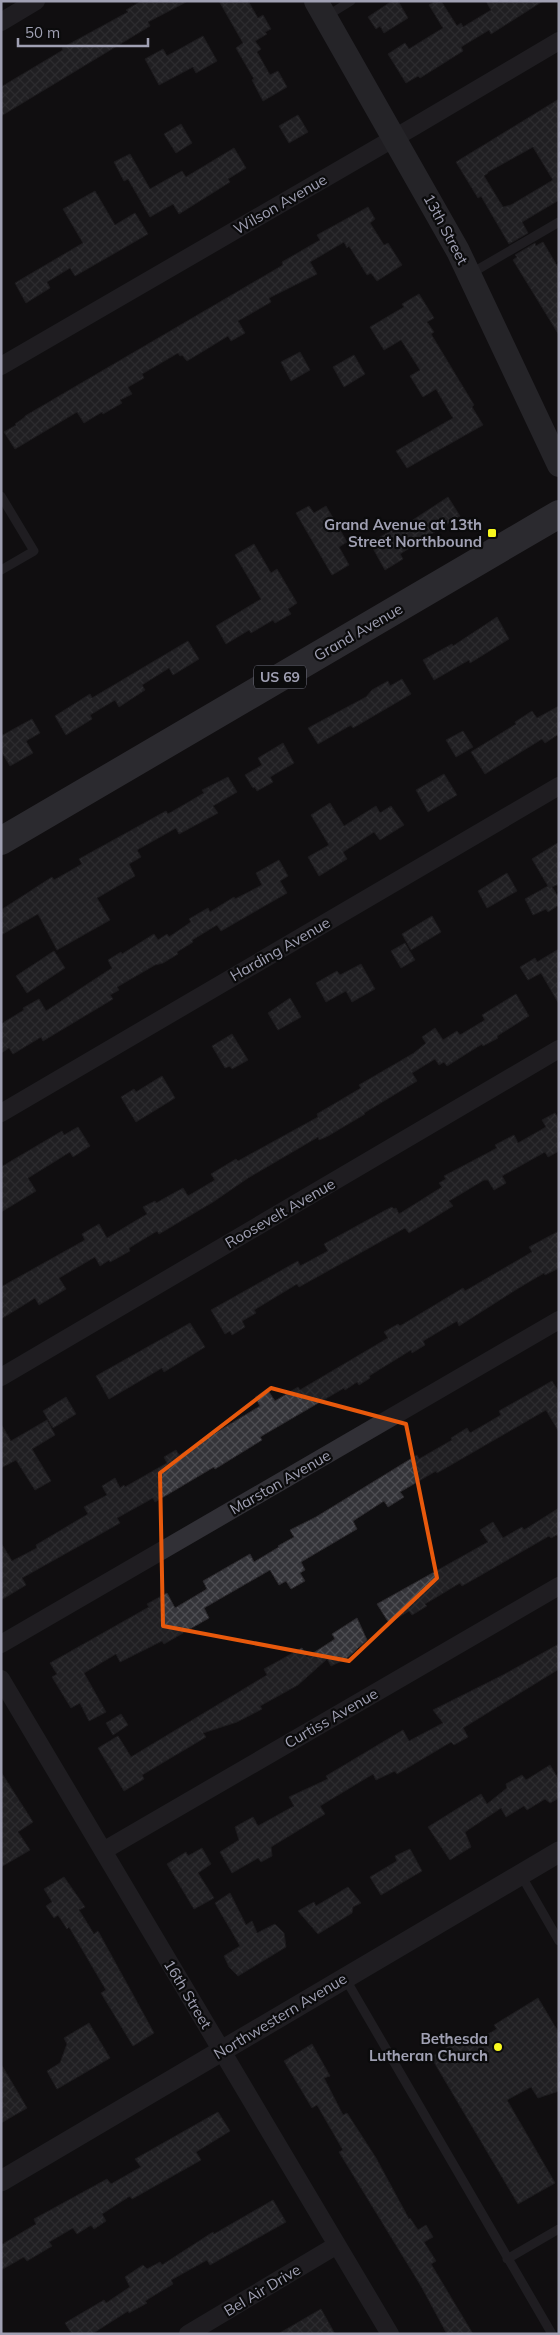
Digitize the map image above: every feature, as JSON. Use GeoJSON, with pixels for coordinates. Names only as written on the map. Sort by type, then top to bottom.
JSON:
{"type":"FeatureCollection","features":[{"type":"Feature","properties":{"kind":"main road","name":"13th Street"},"geometry":{"type":"LineString","coordinates":[[320,9],[395,138],[470,274],[559,464]]}},
{"type":"Feature","properties":{"kind":"main road","name":"Grand Avenue"},"geometry":{"type":"LineString","coordinates":[[1,841],[559,514]]}},
{"type":"Feature","properties":{"kind":"street"},"geometry":{"type":"LineString","coordinates":[[1,22],[36,1]]}},
{"type":"Feature","properties":{"kind":"street","name":"Wilson Avenue"},"geometry":{"type":"LineString","coordinates":[[1,366],[395,138],[559,40]]}},
{"type":"Feature","properties":{"kind":"street","name":"Harding Avenue"},"geometry":{"type":"LineString","coordinates":[[1,1113],[559,786]]}},
{"type":"Feature","properties":{"kind":"street","name":"Roosevelt Avenue"},"geometry":{"type":"LineString","coordinates":[[1,1377],[559,1049]]}},
{"type":"Feature","properties":{"kind":"street","name":"Marston Avenue"},"geometry":{"type":"LineString","coordinates":[[1,1644],[559,1320]]}},
{"type":"Feature","properties":{"kind":"street","name":"Curtiss Avenue"},"geometry":{"type":"LineString","coordinates":[[103,1851],[559,1586]]}},
{"type":"Feature","properties":{"kind":"street","name":"16th Street"},"geometry":{"type":"LineString","coordinates":[[1,1679],[390,2334]]}},
{"type":"Feature","properties":{"kind":"street","name":"Northwestern Avenue"},"geometry":{"type":"LineString","coordinates":[[1,2181],[559,1852]]}},
{"type":"Feature","properties":{"kind":"street","name":"Bel Air Drive"},"geometry":{"type":"LineString","coordinates":[[188,2334],[337,2246]]}},
{"type":"Feature","properties":{"kind":"lane"},"geometry":{"type":"LineString","coordinates":[[320,9],[351,1]]}},
{"type":"Feature","properties":{"kind":"lane"},"geometry":{"type":"LineString","coordinates":[[470,274],[559,222]]}},
{"type":"Feature","properties":{"kind":"lane"},"geometry":{"type":"LineString","coordinates":[[1,496],[34,550],[1,570]]}},
{"type":"Feature","properties":{"kind":"lane"},"geometry":{"type":"LineString","coordinates":[[520,1875],[559,1941]]}},
{"type":"Feature","properties":{"kind":"lane"},"geometry":{"type":"LineString","coordinates":[[345,1978],[552,2334]]}},
{"type":"Feature","properties":{"kind":"lane"},"geometry":{"type":"LineString","coordinates":[[507,2259],[559,2229]]}},
{"type":"Feature","properties":{"kind":"highlighted area"},"geometry":{"type":"Polygon","coordinates":[[[271,1388],[406,1424],[437,1578],[349,1661],[163,1626],[160,1473],[271,1388]]]}},
{"type":"Feature","properties":{"kind":"building"},"geometry":{"type":"Polygon","coordinates":[[[141,1],[188,1],[148,22],[150,26],[1,116],[1,87],[63,50],[62,48],[128,12],[126,10],[141,1]]]}},
{"type":"Feature","properties":{"kind":"building"},"geometry":{"type":"Polygon","coordinates":[[[219,1],[248,1],[258,18],[263,15],[271,29],[265,32],[267,34],[255,41],[261,49],[257,52],[270,75],[278,71],[287,87],[263,101],[252,80],[254,79],[236,48],[243,43],[219,1]]]}},
{"type":"Feature","properties":{"kind":"building"},"geometry":{"type":"Polygon","coordinates":[[[392,1],[398,1],[408,18],[384,33],[380,26],[376,29],[368,17],[392,1]]]}},
{"type":"Feature","properties":{"kind":"building"},"geometry":{"type":"Polygon","coordinates":[[[435,1],[441,1],[457,26],[461,23],[463,27],[491,10],[486,1],[543,1],[491,34],[489,30],[461,47],[463,51],[420,78],[418,76],[406,83],[388,54],[405,43],[409,49],[443,28],[429,5],[435,1]]]}},
{"type":"Feature","properties":{"kind":"building"},"geometry":{"type":"Polygon","coordinates":[[[203,36],[217,61],[196,73],[193,67],[159,85],[145,59],[163,49],[167,56],[203,36]]]}},
{"type":"Feature","properties":{"kind":"building"},"geometry":{"type":"Polygon","coordinates":[[[559,99],[559,200],[522,222],[528,233],[509,244],[481,196],[478,198],[456,162],[559,99]],[[533,147],[484,176],[503,207],[511,205],[553,180],[533,147]]]}},
{"type":"Feature","properties":{"kind":"building"},"geometry":{"type":"Polygon","coordinates":[[[298,115],[308,132],[289,143],[279,126],[298,115]]]}},
{"type":"Feature","properties":{"kind":"building"},"geometry":{"type":"Polygon","coordinates":[[[181,124],[192,143],[176,153],[164,134],[181,124]]]}},
{"type":"Feature","properties":{"kind":"building"},"geometry":{"type":"Polygon","coordinates":[[[234,148],[246,168],[228,179],[230,182],[179,214],[173,204],[150,217],[128,179],[124,181],[114,162],[130,154],[150,189],[182,171],[186,177],[234,148]]]}},
{"type":"Feature","properties":{"kind":"building"},"geometry":{"type":"Polygon","coordinates":[[[95,191],[115,225],[135,213],[148,234],[75,276],[70,268],[47,282],[50,288],[26,303],[15,283],[83,243],[63,209],[95,191]]]}},
{"type":"Feature","properties":{"kind":"building"},"geometry":{"type":"Polygon","coordinates":[[[368,207],[375,219],[370,223],[384,245],[388,243],[402,265],[377,281],[371,273],[367,275],[349,246],[347,248],[344,242],[310,262],[317,274],[269,298],[271,302],[238,321],[245,333],[231,341],[228,336],[187,361],[178,353],[142,374],[144,378],[128,387],[132,394],[120,400],[122,403],[84,423],[77,412],[15,449],[4,432],[16,425],[25,416],[283,265],[282,262],[320,240],[317,235],[368,207]]]}},
{"type":"Feature","properties":{"kind":"building"},"geometry":{"type":"Polygon","coordinates":[[[543,242],[559,269],[559,335],[513,260],[517,257],[515,255],[535,243],[536,246],[543,242]]]}},
{"type":"Feature","properties":{"kind":"building"},"geometry":{"type":"Polygon","coordinates":[[[419,294],[434,318],[427,322],[434,332],[431,334],[474,405],[472,407],[483,425],[407,468],[396,451],[453,418],[436,389],[423,397],[410,376],[420,370],[401,340],[384,350],[370,327],[404,307],[402,304],[419,294]]]}},
{"type":"Feature","properties":{"kind":"building"},"geometry":{"type":"Polygon","coordinates":[[[300,352],[310,370],[291,381],[281,362],[300,352]]]}},
{"type":"Feature","properties":{"kind":"building"},"geometry":{"type":"Polygon","coordinates":[[[354,355],[365,374],[344,387],[333,367],[354,355]]]}},
{"type":"Feature","properties":{"kind":"building"},"geometry":{"type":"Polygon","coordinates":[[[448,497],[460,516],[400,554],[403,559],[385,570],[370,543],[392,530],[393,533],[448,497]]]}},
{"type":"Feature","properties":{"kind":"building"},"geometry":{"type":"Polygon","coordinates":[[[309,506],[314,513],[326,506],[347,542],[339,547],[349,565],[332,575],[296,513],[309,506]]]}},
{"type":"Feature","properties":{"kind":"building"},"geometry":{"type":"Polygon","coordinates":[[[254,544],[271,573],[277,569],[297,603],[288,609],[291,614],[275,623],[273,620],[251,633],[249,630],[226,644],[216,626],[261,599],[235,555],[254,544]]]}},
{"type":"Feature","properties":{"kind":"building"},"geometry":{"type":"Polygon","coordinates":[[[497,617],[509,639],[470,663],[469,660],[434,680],[423,660],[452,644],[453,646],[497,617]]]}},
{"type":"Feature","properties":{"kind":"building"},"geometry":{"type":"Polygon","coordinates":[[[188,641],[199,659],[173,675],[169,668],[142,685],[145,690],[119,707],[115,700],[90,715],[92,719],[66,735],[55,716],[90,694],[92,698],[188,641]]]}},
{"type":"Feature","properties":{"kind":"building"},"geometry":{"type":"Polygon","coordinates":[[[402,679],[411,694],[353,728],[351,725],[318,744],[308,728],[366,697],[372,690],[388,681],[390,686],[402,679]]]}},
{"type":"Feature","properties":{"kind":"building"},"geometry":{"type":"Polygon","coordinates":[[[559,706],[559,734],[545,743],[542,739],[485,774],[471,752],[516,724],[515,722],[532,711],[537,718],[559,706]]]}},
{"type":"Feature","properties":{"kind":"building"},"geometry":{"type":"Polygon","coordinates":[[[32,719],[40,733],[26,741],[33,753],[10,766],[1,751],[1,736],[32,719]]]}},
{"type":"Feature","properties":{"kind":"building"},"geometry":{"type":"Polygon","coordinates":[[[463,731],[473,747],[456,757],[446,740],[463,731]]]}},
{"type":"Feature","properties":{"kind":"building"},"geometry":{"type":"Polygon","coordinates":[[[283,743],[294,763],[270,777],[273,782],[257,791],[245,775],[262,765],[258,758],[283,743]]]}},
{"type":"Feature","properties":{"kind":"building"},"geometry":{"type":"Polygon","coordinates":[[[444,774],[457,795],[428,812],[416,790],[444,774]]]}},
{"type":"Feature","properties":{"kind":"building"},"geometry":{"type":"Polygon","coordinates":[[[228,777],[237,792],[213,806],[218,813],[179,834],[176,828],[137,850],[141,857],[129,864],[135,876],[97,898],[110,920],[57,950],[38,914],[1,935],[1,910],[52,877],[54,880],[82,864],[79,859],[166,811],[168,814],[204,793],[202,790],[228,777]]]}},
{"type":"Feature","properties":{"kind":"building"},"geometry":{"type":"Polygon","coordinates":[[[330,803],[344,826],[376,806],[380,813],[391,806],[404,825],[380,840],[374,832],[343,852],[347,859],[319,876],[308,857],[329,845],[311,815],[330,803]]]}},
{"type":"Feature","properties":{"kind":"building"},"geometry":{"type":"Polygon","coordinates":[[[559,842],[559,884],[552,887],[559,898],[559,905],[548,912],[546,909],[533,915],[525,899],[548,886],[532,859],[559,842]]]}},
{"type":"Feature","properties":{"kind":"building"},"geometry":{"type":"Polygon","coordinates":[[[279,860],[288,876],[280,881],[287,893],[221,931],[217,925],[192,940],[193,942],[177,952],[178,954],[117,987],[119,990],[110,995],[113,999],[43,1041],[41,1037],[13,1054],[9,1048],[1,1053],[1,1024],[24,1010],[23,1008],[39,999],[46,1011],[112,968],[108,960],[121,952],[122,954],[154,934],[158,940],[167,934],[169,937],[191,922],[189,919],[208,908],[210,912],[234,897],[235,899],[262,885],[256,873],[279,860]]]}},
{"type":"Feature","properties":{"kind":"building"},"geometry":{"type":"Polygon","coordinates":[[[507,873],[517,891],[487,908],[478,891],[507,873]]]}},
{"type":"Feature","properties":{"kind":"building"},"geometry":{"type":"Polygon","coordinates":[[[432,916],[441,932],[411,950],[402,934],[432,916]]]}},
{"type":"Feature","properties":{"kind":"building"},"geometry":{"type":"Polygon","coordinates":[[[405,943],[415,960],[401,968],[391,951],[405,943]]]}},
{"type":"Feature","properties":{"kind":"building"},"geometry":{"type":"Polygon","coordinates":[[[559,949],[559,1004],[541,973],[528,980],[520,967],[535,958],[537,962],[559,949]]]}},
{"type":"Feature","properties":{"kind":"building"},"geometry":{"type":"Polygon","coordinates":[[[54,951],[65,968],[27,993],[16,976],[54,951]]]}},
{"type":"Feature","properties":{"kind":"building"},"geometry":{"type":"Polygon","coordinates":[[[361,964],[375,989],[352,1002],[346,991],[326,1002],[316,983],[337,971],[340,975],[361,964]]]}},
{"type":"Feature","properties":{"kind":"building"},"geometry":{"type":"Polygon","coordinates":[[[516,994],[529,1016],[497,1036],[498,1038],[483,1046],[482,1044],[447,1066],[444,1062],[439,1065],[435,1059],[412,1073],[417,1081],[365,1114],[328,1136],[319,1140],[318,1137],[159,1234],[157,1231],[129,1248],[130,1251],[110,1262],[109,1260],[100,1266],[95,1257],[59,1278],[66,1289],[39,1305],[35,1298],[1,1319],[1,1287],[85,1240],[82,1234],[99,1224],[107,1238],[147,1214],[143,1207],[155,1201],[156,1203],[183,1188],[188,1196],[215,1180],[211,1174],[318,1117],[317,1114],[361,1088],[359,1085],[414,1053],[426,1043],[422,1037],[435,1028],[443,1040],[457,1031],[460,1035],[485,1020],[482,1015],[516,994]]]}},
{"type":"Feature","properties":{"kind":"building"},"geometry":{"type":"Polygon","coordinates":[[[290,998],[301,1017],[278,1030],[268,1013],[290,998]]]}},
{"type":"Feature","properties":{"kind":"building"},"geometry":{"type":"Polygon","coordinates":[[[232,1034],[248,1060],[232,1069],[230,1066],[225,1068],[212,1046],[232,1034]]]}},
{"type":"Feature","properties":{"kind":"building"},"geometry":{"type":"Polygon","coordinates":[[[162,1076],[175,1098],[136,1122],[121,1097],[134,1089],[136,1092],[162,1076]]]}},
{"type":"Feature","properties":{"kind":"building"},"geometry":{"type":"Polygon","coordinates":[[[555,1113],[559,1120],[559,1151],[548,1157],[545,1152],[502,1176],[506,1183],[494,1190],[488,1180],[484,1180],[449,1201],[453,1206],[409,1233],[405,1228],[299,1287],[297,1284],[254,1310],[256,1313],[242,1321],[245,1327],[232,1335],[230,1331],[225,1334],[211,1310],[298,1261],[300,1266],[328,1251],[324,1244],[384,1211],[392,1207],[396,1208],[399,1214],[442,1187],[439,1183],[446,1179],[444,1176],[497,1148],[495,1145],[514,1135],[518,1143],[546,1127],[542,1120],[555,1113]]]}},
{"type":"Feature","properties":{"kind":"building"},"geometry":{"type":"Polygon","coordinates":[[[78,1127],[90,1146],[73,1157],[70,1152],[28,1178],[36,1191],[1,1212],[1,1167],[62,1131],[64,1135],[78,1127]]]}},
{"type":"Feature","properties":{"kind":"building"},"geometry":{"type":"Polygon","coordinates":[[[559,1231],[559,1268],[545,1275],[544,1273],[459,1326],[457,1321],[423,1341],[425,1345],[412,1353],[411,1350],[369,1376],[370,1378],[359,1385],[357,1382],[345,1390],[344,1388],[260,1437],[262,1440],[215,1469],[214,1467],[155,1502],[153,1498],[117,1518],[120,1523],[22,1578],[26,1585],[1,1600],[1,1543],[12,1561],[37,1548],[36,1545],[88,1514],[84,1507],[107,1495],[102,1486],[115,1478],[120,1488],[124,1485],[125,1487],[167,1463],[164,1457],[176,1450],[179,1455],[260,1406],[255,1397],[267,1389],[275,1401],[298,1387],[300,1390],[388,1338],[384,1332],[398,1324],[400,1326],[463,1288],[465,1291],[532,1252],[529,1247],[559,1231]]]}},
{"type":"Feature","properties":{"kind":"building"},"geometry":{"type":"Polygon","coordinates":[[[190,1323],[205,1347],[164,1372],[162,1368],[109,1399],[96,1376],[190,1323]]]}},
{"type":"Feature","properties":{"kind":"building"},"geometry":{"type":"Polygon","coordinates":[[[552,1381],[559,1392],[559,1432],[546,1410],[437,1473],[436,1471],[400,1492],[404,1497],[388,1507],[384,1501],[353,1521],[357,1529],[301,1562],[305,1570],[300,1573],[305,1581],[291,1589],[286,1581],[279,1585],[270,1570],[204,1608],[209,1618],[164,1644],[162,1641],[120,1662],[116,1654],[84,1673],[106,1712],[89,1721],[80,1703],[71,1708],[52,1677],[57,1674],[50,1663],[149,1607],[147,1604],[167,1593],[175,1608],[207,1589],[203,1581],[250,1554],[254,1562],[294,1537],[290,1530],[316,1517],[417,1455],[419,1459],[452,1440],[451,1438],[467,1428],[470,1433],[501,1415],[499,1411],[552,1381]]]}},
{"type":"Feature","properties":{"kind":"building"},"geometry":{"type":"Polygon","coordinates":[[[66,1397],[76,1414],[53,1428],[43,1411],[66,1397]]]}},
{"type":"Feature","properties":{"kind":"building"},"geometry":{"type":"Polygon","coordinates":[[[47,1420],[55,1435],[32,1449],[51,1481],[35,1490],[16,1460],[1,1468],[1,1424],[11,1441],[47,1420]]]}},
{"type":"Feature","properties":{"kind":"building"},"geometry":{"type":"Polygon","coordinates":[[[559,1508],[559,1534],[551,1538],[549,1536],[462,1586],[460,1583],[425,1604],[427,1606],[412,1615],[409,1611],[389,1623],[377,1604],[488,1542],[480,1530],[493,1522],[503,1538],[522,1527],[524,1530],[559,1508]]]}},
{"type":"Feature","properties":{"kind":"building"},"geometry":{"type":"Polygon","coordinates":[[[357,1618],[367,1640],[346,1659],[331,1666],[327,1659],[298,1685],[260,1706],[262,1709],[237,1722],[203,1733],[206,1737],[142,1775],[144,1779],[124,1791],[98,1748],[118,1736],[131,1757],[267,1675],[264,1669],[302,1648],[307,1657],[335,1639],[332,1634],[357,1618]]]}},
{"type":"Feature","properties":{"kind":"building"},"geometry":{"type":"Polygon","coordinates":[[[559,1644],[559,1669],[463,1728],[468,1737],[454,1745],[451,1742],[397,1774],[395,1771],[376,1780],[373,1774],[320,1806],[325,1814],[271,1847],[272,1856],[261,1862],[258,1858],[232,1873],[220,1852],[239,1840],[235,1827],[253,1817],[258,1826],[294,1806],[289,1797],[328,1779],[326,1776],[403,1730],[409,1741],[443,1723],[433,1710],[559,1644]]]}},
{"type":"Feature","properties":{"kind":"building"},"geometry":{"type":"Polygon","coordinates":[[[121,1714],[128,1725],[113,1735],[106,1723],[121,1714]]]}},
{"type":"Feature","properties":{"kind":"building"},"geometry":{"type":"Polygon","coordinates":[[[550,1765],[559,1780],[559,1798],[550,1803],[545,1799],[527,1810],[524,1806],[506,1817],[501,1808],[465,1832],[471,1847],[450,1860],[428,1827],[481,1794],[487,1804],[507,1788],[506,1784],[522,1775],[526,1780],[550,1765]]]}},
{"type":"Feature","properties":{"kind":"building"},"geometry":{"type":"Polygon","coordinates":[[[1,1772],[33,1822],[18,1832],[30,1850],[1,1867],[1,1772]]]}},
{"type":"Feature","properties":{"kind":"building"},"geometry":{"type":"Polygon","coordinates":[[[202,1848],[211,1864],[198,1873],[214,1898],[194,1909],[167,1864],[186,1852],[188,1856],[202,1848]]]}},
{"type":"Feature","properties":{"kind":"building"},"geometry":{"type":"Polygon","coordinates":[[[410,1849],[422,1871],[381,1895],[370,1877],[397,1861],[395,1856],[410,1849]]]}},
{"type":"Feature","properties":{"kind":"building"},"geometry":{"type":"Polygon","coordinates":[[[64,1877],[85,1907],[79,1910],[94,1934],[98,1931],[154,2033],[133,2046],[101,1993],[106,1990],[69,1927],[67,1929],[58,1915],[54,1918],[46,1906],[52,1902],[44,1889],[64,1877]]]}},
{"type":"Feature","properties":{"kind":"building"},"geometry":{"type":"Polygon","coordinates":[[[348,1887],[361,1903],[353,1907],[352,1913],[318,1934],[298,1911],[314,1902],[316,1906],[348,1887]]]}},
{"type":"Feature","properties":{"kind":"building"},"geometry":{"type":"Polygon","coordinates":[[[230,1893],[246,1925],[252,1921],[257,1933],[275,1924],[284,1933],[286,1947],[238,1976],[229,1967],[224,1956],[240,1946],[215,1903],[230,1893]]]}},
{"type":"Feature","properties":{"kind":"building"},"geometry":{"type":"Polygon","coordinates":[[[538,1998],[559,2033],[559,2091],[538,2098],[531,2087],[507,2100],[555,2183],[518,2204],[431,2057],[467,2035],[472,2043],[497,2029],[494,2025],[538,1998]]]}},
{"type":"Feature","properties":{"kind":"building"},"geometry":{"type":"Polygon","coordinates":[[[89,2023],[110,2058],[57,2089],[47,2071],[60,2063],[67,2044],[64,2038],[89,2023]]]}},
{"type":"Feature","properties":{"kind":"building"},"geometry":{"type":"Polygon","coordinates":[[[312,2044],[330,2076],[324,2078],[343,2115],[347,2113],[376,2158],[409,2219],[418,2230],[426,2225],[433,2237],[424,2242],[436,2261],[431,2264],[473,2334],[447,2334],[421,2286],[339,2152],[343,2150],[317,2105],[312,2108],[284,2061],[312,2044]]]}},
{"type":"Feature","properties":{"kind":"building"},"geometry":{"type":"Polygon","coordinates":[[[1,2064],[27,2108],[1,2123],[1,2064]]]}},
{"type":"Feature","properties":{"kind":"building"},"geometry":{"type":"Polygon","coordinates":[[[218,2112],[230,2131],[196,2152],[201,2160],[132,2199],[130,2196],[102,2214],[106,2221],[94,2229],[91,2225],[77,2234],[73,2228],[49,2242],[52,2246],[27,2261],[24,2257],[1,2270],[1,2245],[36,2224],[34,2219],[107,2179],[111,2184],[141,2167],[135,2159],[218,2112]]]}},
{"type":"Feature","properties":{"kind":"building"},"geometry":{"type":"Polygon","coordinates":[[[273,2200],[286,2222],[210,2265],[207,2260],[171,2280],[173,2284],[145,2301],[147,2303],[129,2313],[128,2311],[92,2334],[72,2334],[65,2323],[104,2300],[106,2303],[130,2287],[125,2277],[143,2265],[147,2269],[160,2262],[162,2265],[213,2232],[214,2234],[273,2200]]]}},
{"type":"Feature","properties":{"kind":"building"},"geometry":{"type":"Polygon","coordinates":[[[321,2309],[335,2334],[278,2334],[321,2309]]]}},
{"type":"Feature","properties":{"kind":"place","name":"Grand Avenue at 13th Street Northbound"},"geometry":{"type":"Point","coordinates":[492,533]}},
{"type":"Feature","properties":{"kind":"place","name":"Bethesda Lutheran Church"},"geometry":{"type":"Point","coordinates":[498,2047]}}]}
